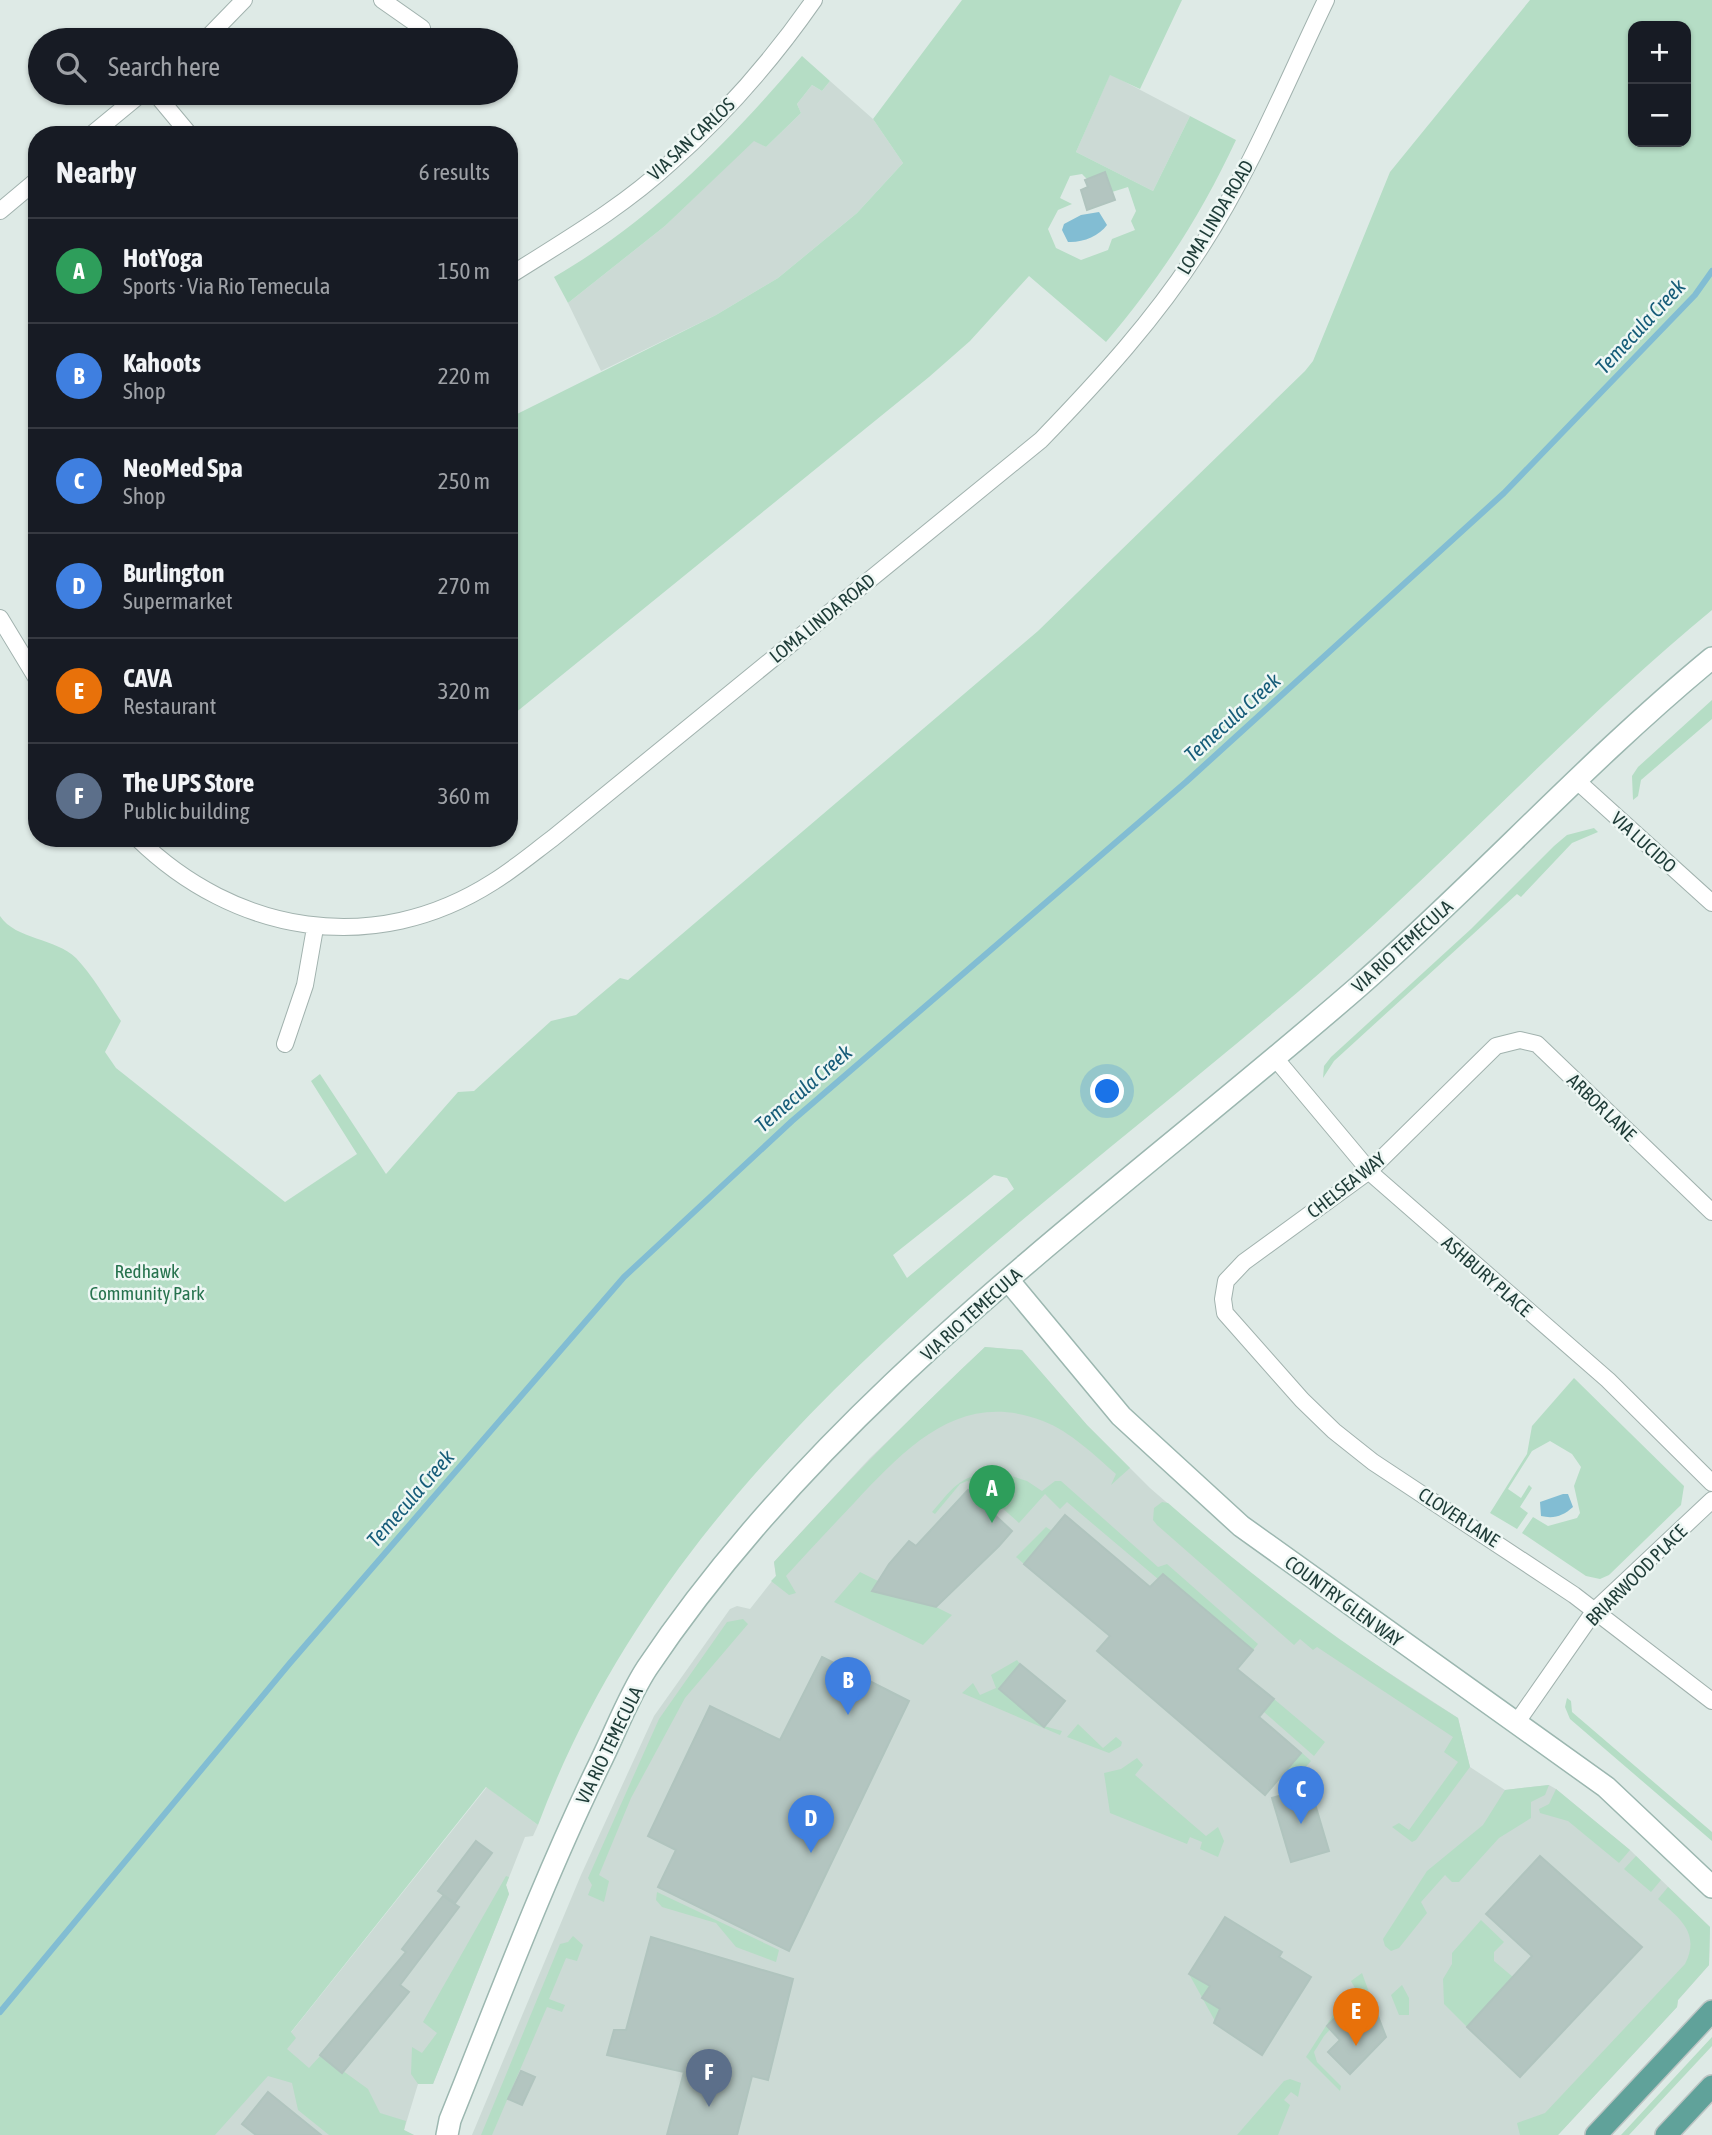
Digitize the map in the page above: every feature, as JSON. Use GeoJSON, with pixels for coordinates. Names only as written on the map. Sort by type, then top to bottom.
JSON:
{"type":"FeatureCollection","features":[{"type":"Feature","properties":{"kind":"main road"},"geometry":{"type":"LineString","coordinates":[[1596,2135],[1712,2011]]}},
{"type":"Feature","properties":{"kind":"main road"},"geometry":{"type":"LineString","coordinates":[[1666,2135],[1712,2085]]}},
{"type":"Feature","properties":{"kind":"street"},"geometry":{"type":"LineString","coordinates":[[217,28],[244,0]]}},
{"type":"Feature","properties":{"kind":"street"},"geometry":{"type":"LineString","coordinates":[[382,0],[422,28]]}},
{"type":"Feature","properties":{"kind":"street","name":"VIA SAN CARLOS"},"geometry":{"type":"LineString","coordinates":[[518,270],[593,222],[669,165],[741,92],[814,0]]}},
{"type":"Feature","properties":{"kind":"street","name":"LOMA LINDA ROAD"},"geometry":{"type":"LineString","coordinates":[[147,847],[166,867],[204,891],[252,913],[315,928],[382,924],[441,908],[492,883],[553,838],[1041,440],[1095,384],[1149,319],[1201,247],[1240,178],[1326,0]]}},
{"type":"Feature","properties":{"kind":"street"},"geometry":{"type":"LineString","coordinates":[[103,126],[128,105]]}},
{"type":"Feature","properties":{"kind":"street"},"geometry":{"type":"LineString","coordinates":[[165,105],[182,126]]}},
{"type":"Feature","properties":{"kind":"street"},"geometry":{"type":"LineString","coordinates":[[0,211],[28,188]]}},
{"type":"Feature","properties":{"kind":"street"},"geometry":{"type":"LineString","coordinates":[[0,618],[28,664]]}},
{"type":"Feature","properties":{"kind":"street","name":"VIA RIO TEMECULA"},"geometry":{"type":"LineString","coordinates":[[447,2135],[450,2120],[577,1810],[645,1671],[725,1564],[785,1495],[901,1377],[1008,1280],[1275,1058],[1441,912],[1641,717],[1712,658]]}},
{"type":"Feature","properties":{"kind":"street","name":"VIA LUCIDO"},"geometry":{"type":"LineString","coordinates":[[1576,780],[1708,893]]}},
{"type":"Feature","properties":{"kind":"street"},"geometry":{"type":"LineString","coordinates":[[285,1044],[305,985],[315,928]]}},
{"type":"Feature","properties":{"kind":"street","name":"ARBOR LANE"},"geometry":{"type":"LineString","coordinates":[[1482,1059],[1496,1046],[1520,1040],[1537,1044],[1712,1212]]}},
{"type":"Feature","properties":{"kind":"street","name":"ASHBURY PLACE"},"geometry":{"type":"LineString","coordinates":[[1275,1058],[1369,1171],[1608,1380],[1712,1483]]}},
{"type":"Feature","properties":{"kind":"street","name":"CHELSEA WAY"},"geometry":{"type":"LineString","coordinates":[[1225,1313],[1223,1299],[1226,1281],[1244,1262],[1369,1171],[1482,1059]]}},
{"type":"Feature","properties":{"kind":"street","name":"COUNTRY GLEN WAY"},"geometry":{"type":"LineString","coordinates":[[1008,1280],[1121,1416],[1241,1526],[1606,1787],[1712,1886]]}},
{"type":"Feature","properties":{"kind":"street","name":"CLOVER LANE"},"geometry":{"type":"LineString","coordinates":[[1225,1313],[1302,1400],[1354,1446],[1595,1610],[1712,1701]]}},
{"type":"Feature","properties":{"kind":"street","name":"BRIARWOOD PLACE"},"geometry":{"type":"LineString","coordinates":[[1517,1722],[1595,1610],[1712,1500]]}},
{"type":"Feature","properties":{"kind":"shaded area"},"geometry":{"type":"Polygon","coordinates":[[[1110,74],[1190,116],[1153,191],[1076,152],[1110,74]]]}},
{"type":"Feature","properties":{"kind":"shaded area"},"geometry":{"type":"Polygon","coordinates":[[[830,81],[873,119],[903,163],[857,213],[778,278],[716,315],[601,371],[568,303],[665,226],[754,140],[766,147],[801,113],[797,104],[812,85],[822,91],[830,81]]]}},
{"type":"Feature","properties":{"kind":"shaded area"},"geometry":{"type":"Polygon","coordinates":[[[985,1347],[1022,1350],[1087,1425],[1150,1488],[1247,1572],[1322,1629],[1458,1718],[1470,1767],[1505,1790],[1549,1785],[1556,1789],[1630,1850],[1710,1927],[1709,1965],[1678,2000],[1677,2007],[1558,2135],[472,2135],[581,1875],[654,1716],[730,1609],[737,1606],[750,1609],[776,1576],[774,1562],[870,1458],[985,1347]]]}},
{"type":"Feature","properties":{"kind":"shaded area"},"geometry":{"type":"Polygon","coordinates":[[[487,1787],[538,1825],[533,1836],[525,1837],[506,1885],[509,1894],[433,2084],[418,2084],[404,2130],[414,2135],[209,2135],[487,1787]]]}},
{"type":"Feature","properties":{"kind":"green space"},"geometry":{"type":"Polygon","coordinates":[[[962,0],[1182,0],[1140,89],[1110,75],[1076,152],[1153,191],[1190,116],[1236,140],[1178,246],[1106,342],[1029,276],[970,341],[929,377],[518,711],[518,414],[716,315],[778,278],[857,213],[903,163],[873,119],[962,0]],[[1105,173],[1087,179],[1082,174],[1070,176],[1060,198],[1072,204],[1058,210],[1048,229],[1056,248],[1081,260],[1108,250],[1112,239],[1135,230],[1131,221],[1136,211],[1128,187],[1112,192],[1105,173]]]}},
{"type":"Feature","properties":{"kind":"green space","name":"Redhawk Community Park"},"geometry":{"type":"Polygon","coordinates":[[[1530,0],[1712,0],[1712,610],[1612,698],[1372,927],[983,1253],[874,1352],[771,1455],[679,1568],[600,1690],[538,1825],[486,1787],[291,2032],[296,2038],[287,2049],[309,2068],[321,2055],[368,2089],[380,2113],[406,2121],[404,2130],[414,2135],[329,2135],[298,2110],[292,2083],[268,2076],[215,2135],[0,2135],[0,916],[16,930],[68,951],[88,973],[121,1021],[105,1052],[116,1068],[285,1202],[357,1154],[311,1081],[320,1074],[386,1174],[458,1092],[474,1091],[551,1021],[576,1015],[620,978],[628,980],[1038,631],[1313,361],[1390,172],[1530,0]],[[994,1175],[893,1255],[907,1278],[1014,1189],[1007,1178],[994,1175]]]}},
{"type":"Feature","properties":{"kind":"green space"},"geometry":{"type":"Polygon","coordinates":[[[802,56],[830,81],[822,91],[812,85],[797,104],[801,113],[766,147],[754,141],[665,226],[568,303],[554,277],[624,231],[656,205],[747,119],[802,56]]]}},
{"type":"Feature","properties":{"kind":"green space"},"geometry":{"type":"Polygon","coordinates":[[[1712,700],[1712,719],[1641,780],[1638,796],[1633,800],[1632,776],[1638,767],[1712,700]]]}},
{"type":"Feature","properties":{"kind":"green space"},"geometry":{"type":"Polygon","coordinates":[[[1594,828],[1598,832],[1572,843],[1521,897],[1517,894],[1334,1061],[1323,1078],[1324,1066],[1331,1057],[1471,929],[1554,846],[1567,835],[1594,828]]]}},
{"type":"Feature","properties":{"kind":"green space"},"geometry":{"type":"Polygon","coordinates":[[[985,1347],[1022,1350],[1087,1425],[1130,1468],[1111,1485],[1116,1474],[1072,1437],[1043,1421],[1013,1413],[986,1412],[961,1418],[937,1429],[915,1444],[838,1520],[786,1576],[796,1593],[789,1595],[771,1581],[776,1576],[774,1562],[825,1506],[985,1347]]]}},
{"type":"Feature","properties":{"kind":"green space"},"geometry":{"type":"Polygon","coordinates":[[[1574,1378],[1684,1486],[1681,1505],[1609,1575],[1600,1579],[1586,1576],[1522,1533],[1533,1517],[1548,1526],[1577,1518],[1580,1513],[1574,1486],[1581,1467],[1572,1454],[1550,1441],[1532,1451],[1508,1489],[1521,1498],[1529,1485],[1532,1488],[1520,1507],[1528,1513],[1517,1529],[1490,1513],[1527,1454],[1532,1426],[1574,1378]]]}},
{"type":"Feature","properties":{"kind":"green space"},"geometry":{"type":"Polygon","coordinates":[[[1002,1473],[1027,1481],[1042,1491],[1055,1481],[1061,1481],[1158,1567],[1167,1564],[1258,1644],[1253,1650],[1163,1574],[1158,1579],[1067,1502],[1060,1509],[1045,1494],[1019,1523],[975,1484],[967,1481],[960,1484],[935,1514],[932,1512],[961,1482],[978,1475],[1002,1473]]]}},
{"type":"Feature","properties":{"kind":"green space"},"geometry":{"type":"Polygon","coordinates":[[[1162,1502],[1168,1503],[1308,1616],[1458,1718],[1470,1767],[1416,1840],[1412,1842],[1392,1827],[1399,1823],[1409,1830],[1458,1762],[1444,1752],[1453,1737],[1317,1647],[1313,1650],[1300,1639],[1294,1645],[1157,1525],[1153,1520],[1154,1508],[1162,1502]]]}},
{"type":"Feature","properties":{"kind":"green space"},"geometry":{"type":"Polygon","coordinates":[[[1046,1527],[1052,1531],[1024,1564],[1016,1557],[1046,1527]]]}},
{"type":"Feature","properties":{"kind":"green space"},"geometry":{"type":"Polygon","coordinates":[[[860,1572],[878,1581],[873,1591],[936,1607],[952,1615],[923,1645],[834,1602],[860,1572]]]}},
{"type":"Feature","properties":{"kind":"green space"},"geometry":{"type":"Polygon","coordinates":[[[743,1619],[748,1624],[685,1698],[631,1798],[599,1875],[609,1881],[604,1902],[588,1895],[592,1885],[588,1878],[659,1719],[727,1622],[743,1619]]]}},
{"type":"Feature","properties":{"kind":"green space"},"geometry":{"type":"Polygon","coordinates":[[[1017,1660],[1020,1664],[999,1689],[1044,1726],[1062,1731],[1060,1735],[962,1693],[973,1683],[980,1695],[996,1688],[991,1675],[1017,1660]]]}},
{"type":"Feature","properties":{"kind":"green space"},"geometry":{"type":"Polygon","coordinates":[[[1567,1698],[1571,1701],[1572,1712],[1712,1832],[1712,1841],[1570,1719],[1565,1707],[1567,1698]]]}},
{"type":"Feature","properties":{"kind":"green space"},"geometry":{"type":"Polygon","coordinates":[[[1274,1699],[1325,1742],[1314,1756],[1264,1712],[1274,1699]]]}},
{"type":"Feature","properties":{"kind":"green space"},"geometry":{"type":"Polygon","coordinates":[[[1078,1724],[1103,1748],[1116,1737],[1122,1742],[1121,1746],[1109,1753],[1067,1737],[1078,1724]]]}},
{"type":"Feature","properties":{"kind":"green space"},"geometry":{"type":"Polygon","coordinates":[[[1301,1752],[1311,1761],[1291,1784],[1281,1776],[1301,1752]]]}},
{"type":"Feature","properties":{"kind":"green space"},"geometry":{"type":"Polygon","coordinates":[[[1137,1758],[1143,1765],[1135,1775],[1206,1836],[1218,1827],[1224,1841],[1218,1857],[1200,1849],[1202,1842],[1190,1837],[1187,1844],[1110,1813],[1104,1773],[1121,1769],[1137,1758]]]}},
{"type":"Feature","properties":{"kind":"green space"},"geometry":{"type":"Polygon","coordinates":[[[1549,1785],[1545,1795],[1531,1802],[1531,1818],[1499,1838],[1459,1882],[1452,1882],[1445,1875],[1421,1902],[1427,1913],[1399,1948],[1391,1951],[1385,1946],[1383,1939],[1427,1871],[1483,1825],[1505,1790],[1549,1785]]]}},
{"type":"Feature","properties":{"kind":"green space"},"geometry":{"type":"Polygon","coordinates":[[[1556,1789],[1630,1850],[1619,1863],[1568,1821],[1540,1813],[1539,1809],[1549,1804],[1556,1789]]]}},
{"type":"Feature","properties":{"kind":"green space"},"geometry":{"type":"Polygon","coordinates":[[[1636,1856],[1661,1880],[1651,1892],[1624,1869],[1636,1856]]]}},
{"type":"Feature","properties":{"kind":"green space"},"geometry":{"type":"Polygon","coordinates":[[[506,1876],[509,1877],[506,1885],[509,1894],[433,2084],[418,2084],[411,2074],[412,2047],[422,2053],[437,2033],[423,2022],[506,1876]]]}},
{"type":"Feature","properties":{"kind":"green space"},"geometry":{"type":"Polygon","coordinates":[[[1668,1887],[1710,1927],[1709,1965],[1678,2000],[1677,2007],[1558,2135],[1520,2135],[1517,2123],[1545,2113],[1685,1964],[1689,1953],[1689,1935],[1680,1920],[1658,1899],[1668,1887]]]}},
{"type":"Feature","properties":{"kind":"green space"},"geometry":{"type":"Polygon","coordinates":[[[657,1892],[779,1950],[776,1962],[736,1947],[716,1923],[662,1907],[656,1900],[657,1892]]]}},
{"type":"Feature","properties":{"kind":"green space"},"geometry":{"type":"Polygon","coordinates":[[[1481,1920],[1504,1942],[1494,1952],[1494,1961],[1513,1977],[1467,2027],[1444,2004],[1443,1979],[1452,1964],[1452,1953],[1481,1920]]]}},
{"type":"Feature","properties":{"kind":"green space"},"geometry":{"type":"Polygon","coordinates":[[[573,1936],[583,1945],[577,1961],[566,1958],[549,1999],[565,2005],[562,2012],[547,2007],[492,2135],[481,2135],[560,1944],[568,1942],[573,1936]]]}},
{"type":"Feature","properties":{"kind":"green space"},"geometry":{"type":"Polygon","coordinates":[[[1362,1973],[1374,2006],[1363,2017],[1365,2006],[1351,1981],[1362,1973]]]}},
{"type":"Feature","properties":{"kind":"green space"},"geometry":{"type":"Polygon","coordinates":[[[1189,1974],[1210,1986],[1202,1998],[1189,1974]]]}},
{"type":"Feature","properties":{"kind":"green space"},"geometry":{"type":"Polygon","coordinates":[[[1402,1985],[1409,1998],[1409,2015],[1399,2015],[1391,1995],[1402,1985]]]}},
{"type":"Feature","properties":{"kind":"green space"},"geometry":{"type":"Polygon","coordinates":[[[1202,1998],[1222,2011],[1215,2021],[1202,1998]]]}},
{"type":"Feature","properties":{"kind":"green space"},"geometry":{"type":"Polygon","coordinates":[[[1342,2001],[1349,2009],[1324,2036],[1314,2052],[1317,2062],[1341,2086],[1340,2091],[1306,2057],[1342,2001]]]}},
{"type":"Feature","properties":{"kind":"green space"},"geometry":{"type":"Polygon","coordinates":[[[1712,2037],[1712,2046],[1629,2135],[1621,2135],[1712,2037]]]}},
{"type":"Feature","properties":{"kind":"green space"},"geometry":{"type":"Polygon","coordinates":[[[1290,2079],[1301,2083],[1298,2097],[1291,2092],[1284,2100],[1290,2105],[1278,2135],[1237,2135],[1284,2081],[1290,2079]]]}},
{"type":"Feature","properties":{"kind":"water"},"geometry":{"type":"Polygon","coordinates":[[[1099,212],[1107,225],[1104,229],[1090,238],[1068,242],[1062,230],[1064,224],[1081,215],[1099,212]]]}},
{"type":"Feature","properties":{"kind":"water"},"geometry":{"type":"Polygon","coordinates":[[[1568,1494],[1573,1507],[1558,1516],[1541,1516],[1540,1502],[1568,1494]]]}},
{"type":"Feature","properties":{"kind":"building"},"geometry":{"type":"Polygon","coordinates":[[[1105,172],[1115,200],[1087,210],[1081,190],[1088,187],[1085,180],[1105,172]]]}},
{"type":"Feature","properties":{"kind":"building"},"geometry":{"type":"Polygon","coordinates":[[[968,1490],[1012,1531],[999,1546],[936,1607],[872,1591],[889,1564],[909,1541],[916,1546],[968,1490]]]}},
{"type":"Feature","properties":{"kind":"building"},"geometry":{"type":"Polygon","coordinates":[[[1065,1515],[1150,1587],[1163,1574],[1253,1650],[1237,1669],[1274,1699],[1259,1717],[1301,1753],[1265,1795],[1097,1651],[1110,1636],[1024,1564],[1065,1515]]]}},
{"type":"Feature","properties":{"kind":"building"},"geometry":{"type":"Polygon","coordinates":[[[822,1657],[909,1701],[789,1951],[658,1887],[676,1850],[648,1836],[710,1706],[780,1740],[822,1657]]]}},
{"type":"Feature","properties":{"kind":"building"},"geometry":{"type":"Polygon","coordinates":[[[1020,1664],[1065,1701],[1044,1727],[999,1689],[1020,1664]]]}},
{"type":"Feature","properties":{"kind":"building"},"geometry":{"type":"Polygon","coordinates":[[[1310,1787],[1329,1851],[1291,1862],[1272,1798],[1310,1787]]]}},
{"type":"Feature","properties":{"kind":"building"},"geometry":{"type":"Polygon","coordinates":[[[476,1841],[492,1853],[455,1903],[438,1891],[476,1841]]]}},
{"type":"Feature","properties":{"kind":"building"},"geometry":{"type":"Polygon","coordinates":[[[1540,1856],[1642,1947],[1520,2077],[1467,2027],[1532,1956],[1486,1914],[1540,1856]]]}},
{"type":"Feature","properties":{"kind":"building"},"geometry":{"type":"Polygon","coordinates":[[[443,1896],[459,1907],[400,1985],[409,1992],[342,2073],[320,2055],[406,1952],[402,1949],[443,1896]]]}},
{"type":"Feature","properties":{"kind":"building"},"geometry":{"type":"Polygon","coordinates":[[[1225,1917],[1282,1952],[1279,1957],[1311,1977],[1262,2055],[1214,2023],[1220,2009],[1202,1998],[1210,1986],[1189,1974],[1225,1917]]]}},
{"type":"Feature","properties":{"kind":"building"},"geometry":{"type":"Polygon","coordinates":[[[651,1937],[793,1979],[768,2080],[752,2076],[737,2135],[667,2135],[684,2072],[607,2055],[614,2030],[626,2030],[651,1937]]]}},
{"type":"Feature","properties":{"kind":"building"},"geometry":{"type":"Polygon","coordinates":[[[1374,2006],[1386,2037],[1350,2074],[1328,2052],[1340,2040],[1327,2026],[1345,2008],[1359,2021],[1374,2006]]]}},
{"type":"Feature","properties":{"kind":"building"},"geometry":{"type":"Polygon","coordinates":[[[521,2071],[535,2077],[522,2105],[508,2099],[521,2071]]]}},
{"type":"Feature","properties":{"kind":"building"},"geometry":{"type":"Polygon","coordinates":[[[268,2092],[321,2135],[256,2135],[242,2124],[268,2092]]]}},
{"type":"Feature","properties":{"kind":"waterway","name":"Temecula Creek"},"geometry":{"type":"LineString","coordinates":[[0,2012],[290,1663],[624,1277],[792,1121],[1186,782],[1504,493],[1695,295],[1712,271]]}},
{"type":"Feature","properties":{"kind":"place","name":"HotYoga"},"geometry":{"type":"Point","coordinates":[992,1523]}},
{"type":"Feature","properties":{"kind":"place","name":"Kahoots"},"geometry":{"type":"Point","coordinates":[848,1715]}},
{"type":"Feature","properties":{"kind":"place","name":"NeoMed Spa"},"geometry":{"type":"Point","coordinates":[1301,1824]}},
{"type":"Feature","properties":{"kind":"place","name":"Burlington"},"geometry":{"type":"Point","coordinates":[811,1853]}},
{"type":"Feature","properties":{"kind":"place","name":"CAVA"},"geometry":{"type":"Point","coordinates":[1356,2046]}},
{"type":"Feature","properties":{"kind":"place","name":"The UPS Store"},"geometry":{"type":"Point","coordinates":[709,2107]}}]}
